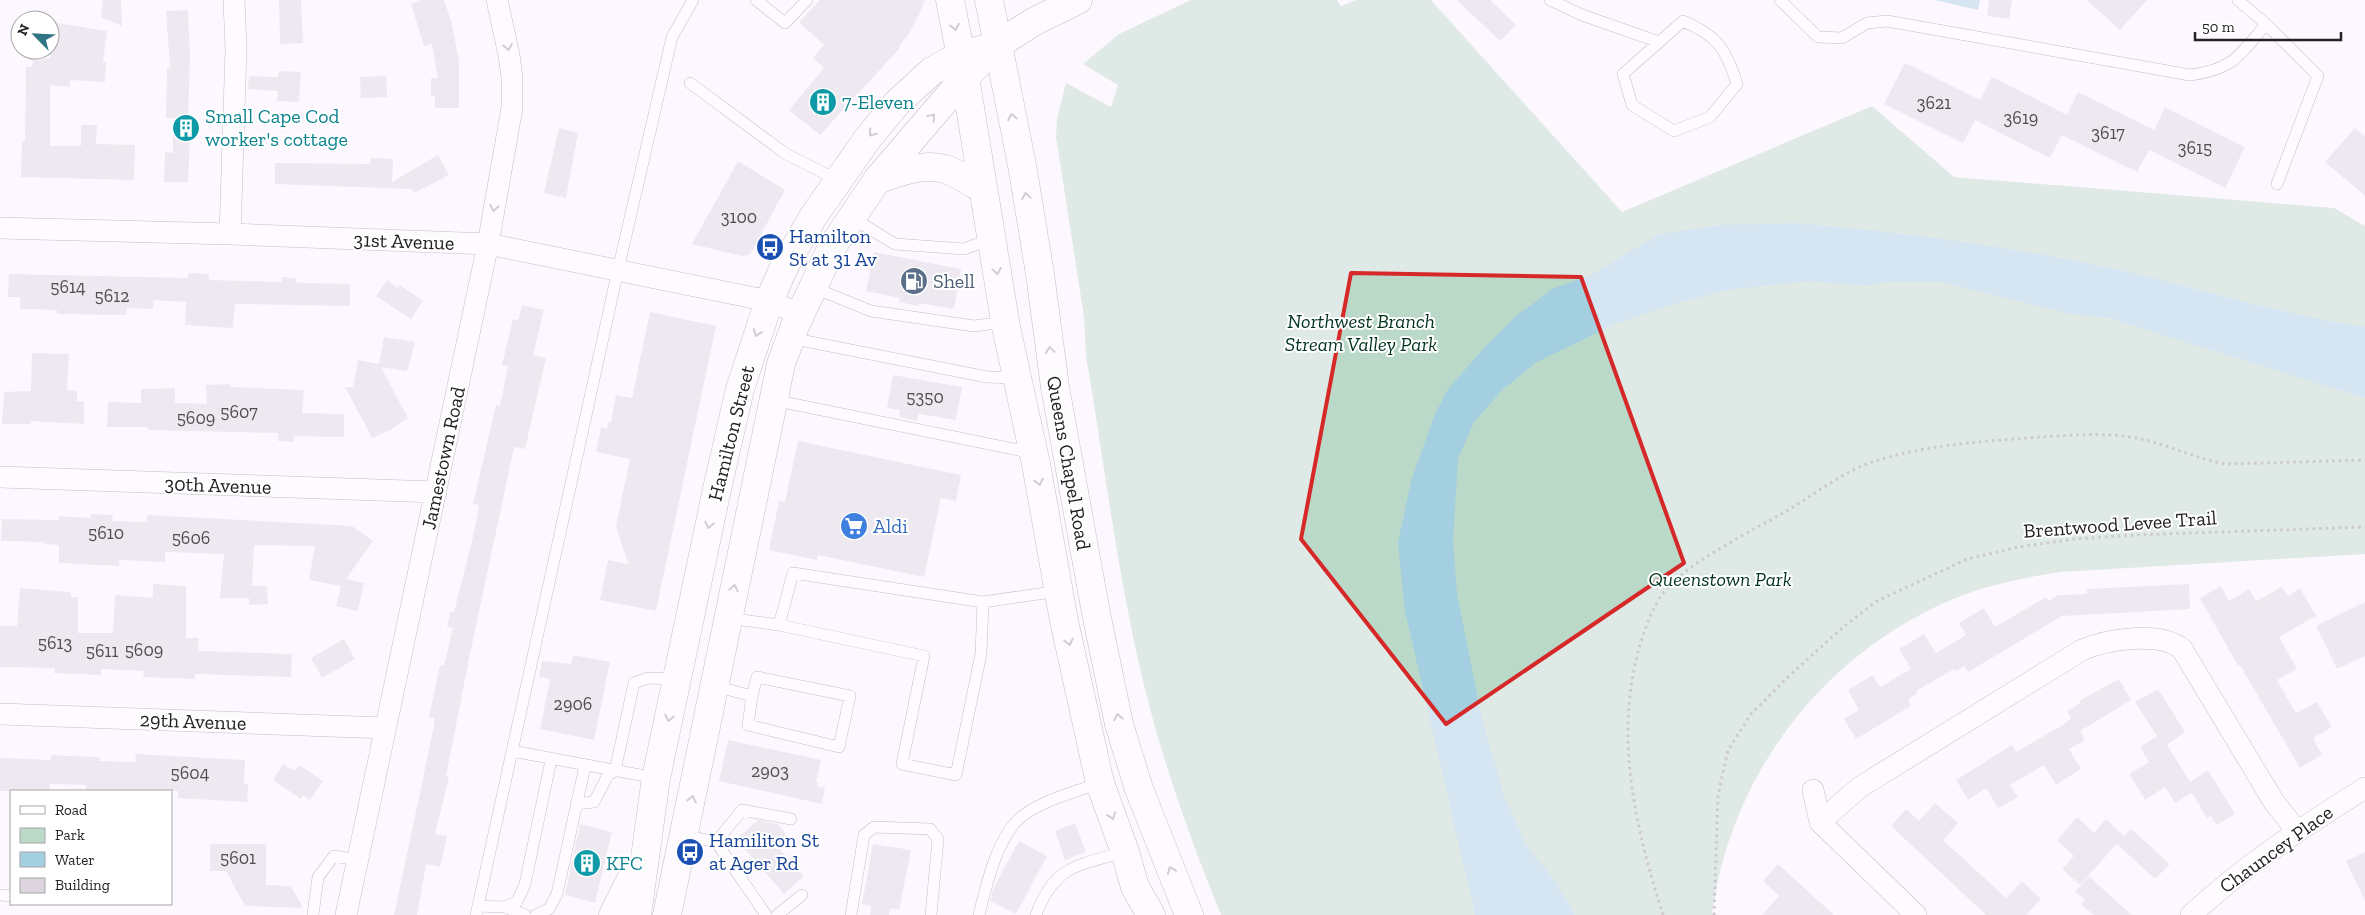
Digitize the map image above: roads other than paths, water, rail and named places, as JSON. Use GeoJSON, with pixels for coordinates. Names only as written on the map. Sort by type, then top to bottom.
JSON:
{"type":"FeatureCollection","features":[{"type":"Feature","properties":{"kind":"main road","name":"Queens Chapel Road"},"geometry":{"type":"LineString","coordinates":[[950,0],[1006,322],[1034,454],[1059,591],[1100,783],[1125,852],[1135,887],[1150,915]]}},
{"type":"Feature","properties":{"kind":"main road","name":"Queens Chapel Road"},"geometry":{"type":"LineString","coordinates":[[989,0],[1022,165],[1058,407],[1096,613],[1119,724],[1139,789],[1189,915]]}},
{"type":"Feature","properties":{"kind":"main road","name":"Hamilton Street"},"geometry":{"type":"LineString","coordinates":[[636,915],[656,778],[740,389],[755,338],[785,265],[838,180],[868,138],[897,103],[932,71],[963,66],[1035,20],[1078,0]]}},
{"type":"Feature","properties":{"kind":"main road","name":"Hamilton Street"},"geometry":{"type":"LineString","coordinates":[[667,915],[781,364],[812,287],[832,247],[877,180],[963,66]]}},
{"type":"Feature","properties":{"kind":"main road"},"geometry":{"type":"LineString","coordinates":[[877,180],[902,171],[924,167],[944,169],[982,189]]}},
{"type":"Feature","properties":{"kind":"main road"},"geometry":{"type":"LineString","coordinates":[[613,915],[627,889],[646,844]]}},
{"type":"Feature","properties":{"kind":"main road"},"geometry":{"type":"LineString","coordinates":[[1133,915],[1135,887]]}},
{"type":"Feature","properties":{"kind":"street"},"geometry":{"type":"LineString","coordinates":[[230,234],[236,49],[234,0]]}},
{"type":"Feature","properties":{"kind":"street","name":"Jamestown Road"},"geometry":{"type":"LineString","coordinates":[[346,915],[488,244],[512,108],[512,78],[509,56],[497,0]]}},
{"type":"Feature","properties":{"kind":"street","name":"31st Avenue"},"geometry":{"type":"LineString","coordinates":[[0,228],[230,234],[488,244],[769,301],[795,326]]}},
{"type":"Feature","properties":{"kind":"street","name":"30th Avenue"},"geometry":{"type":"LineString","coordinates":[[0,477],[436,492]]}},
{"type":"Feature","properties":{"kind":"street"},"geometry":{"type":"LineString","coordinates":[[1820,822],[1860,787],[2082,650],[2112,640],[2167,640],[2182,649],[2274,802],[2297,831]]}},
{"type":"Feature","properties":{"kind":"street","name":"29th Avenue"},"geometry":{"type":"LineString","coordinates":[[0,714],[386,728]]}},
{"type":"Feature","properties":{"kind":"street","name":"Chauncey Place"},"geometry":{"type":"LineString","coordinates":[[2191,915],[2215,892],[2297,831],[2365,788]]}},
{"type":"Feature","properties":{"kind":"street"},"geometry":{"type":"LineString","coordinates":[[1813,790],[1820,822],[1916,915]]}},
{"type":"Feature","properties":{"kind":"lane"},"geometry":{"type":"LineString","coordinates":[[551,760],[525,884],[517,902],[504,907],[477,911],[618,270],[672,37],[693,0]]}},
{"type":"Feature","properties":{"kind":"lane"},"geometry":{"type":"LineString","coordinates":[[756,0],[786,23],[807,0]]}},
{"type":"Feature","properties":{"kind":"lane"},"geometry":{"type":"LineString","coordinates":[[1550,0],[1582,15],[1659,42]]}},
{"type":"Feature","properties":{"kind":"lane"},"geometry":{"type":"LineString","coordinates":[[1780,0],[1818,37],[1842,38],[1867,23],[1887,21],[2190,75],[2212,72],[2229,65],[2266,24]]}},
{"type":"Feature","properties":{"kind":"lane"},"geometry":{"type":"LineString","coordinates":[[2238,0],[2266,24],[2318,76],[2277,184]]}},
{"type":"Feature","properties":{"kind":"lane"},"geometry":{"type":"LineString","coordinates":[[1684,21],[1706,31],[1728,56],[1737,84],[1710,116],[1674,131],[1632,105],[1623,74],[1659,42],[1684,21]]}},
{"type":"Feature","properties":{"kind":"lane"},"geometry":{"type":"LineString","coordinates":[[690,83],[786,154],[838,180]]}},
{"type":"Feature","properties":{"kind":"lane"},"geometry":{"type":"LineString","coordinates":[[852,218],[895,244],[964,249],[991,239]]}},
{"type":"Feature","properties":{"kind":"lane"},"geometry":{"type":"LineString","coordinates":[[812,287],[871,311],[974,326],[1006,322]]}},
{"type":"Feature","properties":{"kind":"lane"},"geometry":{"type":"LineString","coordinates":[[795,326],[987,377],[1017,378]]}},
{"type":"Feature","properties":{"kind":"lane"},"geometry":{"type":"LineString","coordinates":[[773,400],[1034,454]]}},
{"type":"Feature","properties":{"kind":"lane"},"geometry":{"type":"LineString","coordinates":[[779,625],[793,573],[983,602],[1059,591]]}},
{"type":"Feature","properties":{"kind":"lane"},"geometry":{"type":"LineString","coordinates":[[728,618],[779,625],[924,656],[902,764],[956,775],[981,654],[983,602]]}},
{"type":"Feature","properties":{"kind":"lane"},"geometry":{"type":"LineString","coordinates":[[757,677],[850,696],[839,747],[748,725],[752,696],[757,677]]}},
{"type":"Feature","properties":{"kind":"lane"},"geometry":{"type":"LineString","coordinates":[[576,804],[594,802],[608,775],[615,771],[634,684],[648,678],[677,679]]}},
{"type":"Feature","properties":{"kind":"lane"},"geometry":{"type":"LineString","coordinates":[[715,686],[752,696]]}},
{"type":"Feature","properties":{"kind":"lane"},"geometry":{"type":"LineString","coordinates":[[512,751],[551,760],[656,778]]}},
{"type":"Feature","properties":{"kind":"lane"},"geometry":{"type":"LineString","coordinates":[[536,915],[549,909],[557,894],[585,766]]}},
{"type":"Feature","properties":{"kind":"lane"},"geometry":{"type":"LineString","coordinates":[[980,915],[989,874],[1004,840],[1023,815],[1049,801],[1100,783]]}},
{"type":"Feature","properties":{"kind":"lane"},"geometry":{"type":"LineString","coordinates":[[716,842],[742,810],[791,819]]}},
{"type":"Feature","properties":{"kind":"lane"},"geometry":{"type":"LineString","coordinates":[[851,915],[864,835],[874,827],[930,829],[938,839],[931,915]]}},
{"type":"Feature","properties":{"kind":"lane"},"geometry":{"type":"LineString","coordinates":[[684,835],[716,842],[766,915]]}},
{"type":"Feature","properties":{"kind":"lane"},"geometry":{"type":"LineString","coordinates":[[1036,915],[1044,894],[1065,871],[1125,852]]}},
{"type":"Feature","properties":{"kind":"lane"},"geometry":{"type":"LineString","coordinates":[[313,915],[318,877],[334,856],[358,860]]}},
{"type":"Feature","properties":{"kind":"lane"},"geometry":{"type":"LineString","coordinates":[[777,915],[802,895]]}},
{"type":"Feature","properties":{"kind":"lane"},"geometry":{"type":"LineString","coordinates":[[504,907],[526,915]]}},
{"type":"Feature","properties":{"kind":"water"},"geometry":{"type":"Polygon","coordinates":[[[1935,0],[1980,0],[1978,10],[1935,0]]]}},
{"type":"Feature","properties":{"kind":"water"},"geometry":{"type":"Polygon","coordinates":[[[1794,223],[1915,235],[2035,253],[2146,276],[2333,322],[2365,327],[2365,398],[2108,318],[2071,314],[1941,282],[1887,282],[1866,286],[1809,281],[1727,290],[1670,305],[1613,325],[1537,362],[1502,390],[1474,422],[1458,459],[1453,541],[1457,594],[1482,719],[1505,799],[1527,846],[1556,882],[1575,915],[1475,915],[1405,611],[1398,543],[1411,481],[1435,414],[1448,389],[1486,346],[1515,317],[1552,289],[1591,275],[1659,234],[1721,225],[1794,223]]]}},
{"type":"Feature","properties":{"kind":"place","name":"7-Eleven"},"geometry":{"type":"Point","coordinates":[823,102]}},
{"type":"Feature","properties":{"kind":"place","name":"Small Cape Cod worker's cottage"},"geometry":{"type":"Point","coordinates":[186,128]}},
{"type":"Feature","properties":{"kind":"place","name":"Hamilton St at 31 Av"},"geometry":{"type":"Point","coordinates":[770,247]}},
{"type":"Feature","properties":{"kind":"place","name":"Shell"},"geometry":{"type":"Point","coordinates":[914,281]}},
{"type":"Feature","properties":{"kind":"place","name":"Aldi"},"geometry":{"type":"Point","coordinates":[854,526]}},
{"type":"Feature","properties":{"kind":"place","name":"Hamiliton St at Ager Rd"},"geometry":{"type":"Point","coordinates":[690,852]}},
{"type":"Feature","properties":{"kind":"place","name":"KFC"},"geometry":{"type":"Point","coordinates":[587,863]}},
{"type":"Feature","properties":{"kind":"park label","name":"Northwest Branch Stream Valley Park"},"geometry":{"type":"Point","coordinates":[1361,332]}},
{"type":"Feature","properties":{"kind":"park label","name":"Queenstown Park"},"geometry":{"type":"Point","coordinates":[1720,579]}}]}
